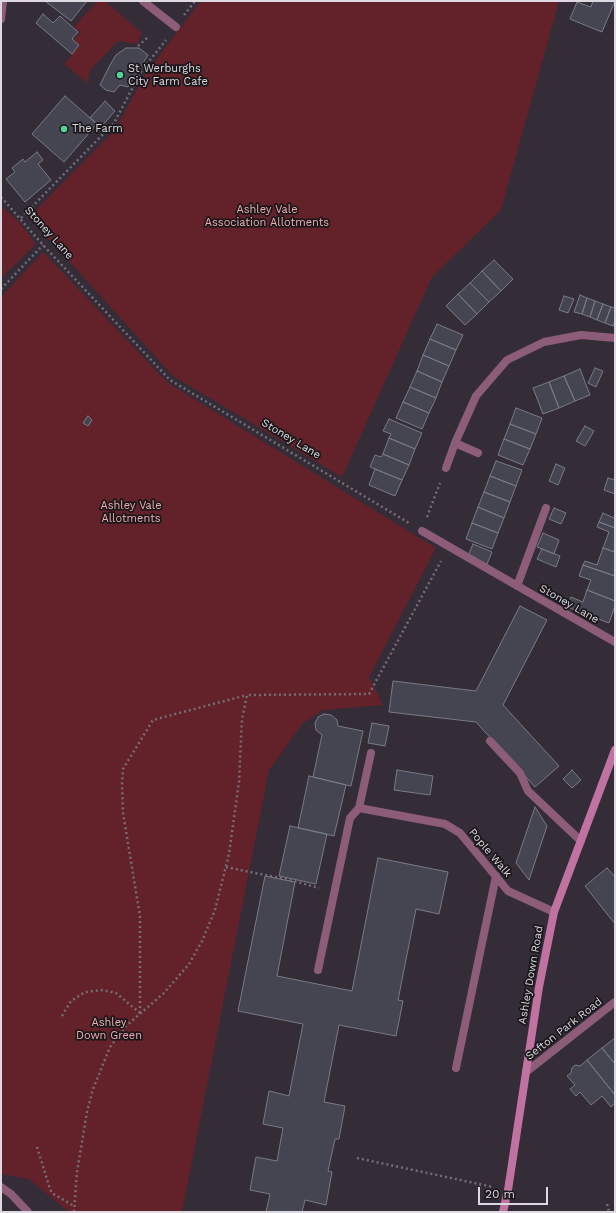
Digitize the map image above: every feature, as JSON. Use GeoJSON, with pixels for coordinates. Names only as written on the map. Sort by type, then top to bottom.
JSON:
{"type":"FeatureCollection","features":[{"type":"Feature","properties":{"kind":"main road","name":"Ashley Down Road"},"geometry":{"type":"LineString","coordinates":[[503,1212],[508,1190],[540,987],[554,912],[615,750]]}},
{"type":"Feature","properties":{"kind":"street"},"geometry":{"type":"LineString","coordinates":[[1,19],[3,1]]}},
{"type":"Feature","properties":{"kind":"street"},"geometry":{"type":"LineString","coordinates":[[143,1],[176,27]]}},
{"type":"Feature","properties":{"kind":"street"},"geometry":{"type":"LineString","coordinates":[[446,468],[476,396],[507,360],[544,342],[581,335],[615,338]]}},
{"type":"Feature","properties":{"kind":"street"},"geometry":{"type":"LineString","coordinates":[[455,444],[478,453]]}},
{"type":"Feature","properties":{"kind":"street"},"geometry":{"type":"LineString","coordinates":[[517,586],[546,508]]}},
{"type":"Feature","properties":{"kind":"street","name":"Stoney Lane"},"geometry":{"type":"LineString","coordinates":[[422,531],[615,642]]}},
{"type":"Feature","properties":{"kind":"street"},"geometry":{"type":"LineString","coordinates":[[490,741],[520,773],[528,791],[581,841]]}},
{"type":"Feature","properties":{"kind":"street"},"geometry":{"type":"LineString","coordinates":[[318,970],[350,818],[359,808],[371,753]]}},
{"type":"Feature","properties":{"kind":"street","name":"Pople Walk"},"geometry":{"type":"LineString","coordinates":[[359,808],[445,824],[460,833],[508,891],[554,912]]}},
{"type":"Feature","properties":{"kind":"street"},"geometry":{"type":"LineString","coordinates":[[456,1068],[496,876]]}},
{"type":"Feature","properties":{"kind":"street","name":"Sefton Park Road"},"geometry":{"type":"LineString","coordinates":[[526,1072],[615,1002]]}},
{"type":"Feature","properties":{"kind":"street"},"geometry":{"type":"LineString","coordinates":[[1,1188],[11,1194],[28,1212]]}},
{"type":"Feature","properties":{"kind":"path"},"geometry":{"type":"LineString","coordinates":[[21,218],[114,123],[142,70],[176,27]]}},
{"type":"Feature","properties":{"kind":"path"},"geometry":{"type":"LineString","coordinates":[[138,46],[147,38]]}},
{"type":"Feature","properties":{"kind":"path","name":"Stoney Lane"},"geometry":{"type":"LineString","coordinates":[[1,197],[21,218],[43,245],[170,380],[422,531]]}},
{"type":"Feature","properties":{"kind":"path"},"geometry":{"type":"LineString","coordinates":[[1,288],[43,245]]}},
{"type":"Feature","properties":{"kind":"path"},"geometry":{"type":"LineString","coordinates":[[422,531],[446,468]]}},
{"type":"Feature","properties":{"kind":"path"},"geometry":{"type":"LineString","coordinates":[[140,1013],[140,916],[123,813],[122,784],[124,769],[153,720],[247,695],[369,694],[449,546]]}},
{"type":"Feature","properties":{"kind":"path"},"geometry":{"type":"LineString","coordinates":[[74,1212],[76,1172],[87,1112],[93,1089],[110,1047],[126,1026],[173,983],[189,964],[208,928],[215,910],[226,867],[239,782],[242,719],[247,695]]}},
{"type":"Feature","properties":{"kind":"path"},"geometry":{"type":"LineString","coordinates":[[226,867],[294,881],[335,892]]}},
{"type":"Feature","properties":{"kind":"path"},"geometry":{"type":"LineString","coordinates":[[62,1016],[71,1002],[85,992],[102,990],[116,993],[140,1013]]}},
{"type":"Feature","properties":{"kind":"path"},"geometry":{"type":"LineString","coordinates":[[37,1147],[52,1193],[74,1206]]}},
{"type":"Feature","properties":{"kind":"path"},"geometry":{"type":"LineString","coordinates":[[357,1158],[508,1190]]}},
{"type":"Feature","properties":{"kind":"path"},"geometry":{"type":"LineString","coordinates":[[607,1204],[609,1212]]}},
{"type":"Feature","properties":{"kind":"green space"},"geometry":{"type":"Polygon","coordinates":[[[97,1],[105,1],[142,33],[137,44],[118,41],[90,70],[88,78],[89,84],[64,64],[80,45],[74,40],[80,32],[74,27],[97,1]]]}},
{"type":"Feature","properties":{"kind":"green space","name":"Ashley Vale Association Allotments"},"geometry":{"type":"Polygon","coordinates":[[[201,1],[559,1],[501,210],[432,277],[342,477],[173,376],[29,217],[115,130],[146,73],[201,1]]]}},
{"type":"Feature","properties":{"kind":"green space"},"geometry":{"type":"Polygon","coordinates":[[[1,206],[20,223],[36,244],[1,278],[1,206]]]}},
{"type":"Feature","properties":{"kind":"green space"},"geometry":{"type":"Polygon","coordinates":[[[43,252],[168,383],[436,548],[369,677],[383,705],[323,710],[303,723],[269,770],[182,1212],[69,1212],[29,1179],[1,1174],[1,297],[43,252]]]}},
{"type":"Feature","properties":{"kind":"building"},"geometry":{"type":"Polygon","coordinates":[[[45,1],[87,1],[71,21],[45,1]]]}},
{"type":"Feature","properties":{"kind":"building"},"geometry":{"type":"Polygon","coordinates":[[[593,1],[615,1],[602,32],[570,19],[577,2],[591,7],[593,1]]]}},
{"type":"Feature","properties":{"kind":"building"},"geometry":{"type":"Polygon","coordinates":[[[43,14],[53,23],[60,16],[78,32],[72,39],[79,45],[72,54],[36,23],[43,14]]]}},
{"type":"Feature","properties":{"kind":"building","name":"St Werburghs City Farm Cafe"},"geometry":{"type":"Polygon","coordinates":[[[126,48],[139,48],[148,55],[128,87],[120,85],[114,92],[106,90],[100,85],[116,55],[126,48]]]}},
{"type":"Feature","properties":{"kind":"building","name":"The Farm"},"geometry":{"type":"Polygon","coordinates":[[[65,96],[97,124],[64,162],[32,134],[65,96]]]}},
{"type":"Feature","properties":{"kind":"building"},"geometry":{"type":"Polygon","coordinates":[[[105,101],[115,111],[101,127],[90,118],[105,101]]]}},
{"type":"Feature","properties":{"kind":"building"},"geometry":{"type":"Polygon","coordinates":[[[37,152],[43,160],[38,164],[51,180],[25,202],[6,179],[15,172],[12,168],[23,159],[25,162],[37,152]]]}},
{"type":"Feature","properties":{"kind":"building"},"geometry":{"type":"Polygon","coordinates":[[[494,260],[513,279],[501,291],[482,271],[494,260]]]}},
{"type":"Feature","properties":{"kind":"building"},"geometry":{"type":"Polygon","coordinates":[[[482,271],[501,291],[489,302],[470,283],[482,271]]]}},
{"type":"Feature","properties":{"kind":"building"},"geometry":{"type":"Polygon","coordinates":[[[470,283],[489,302],[477,314],[458,294],[470,283]]]}},
{"type":"Feature","properties":{"kind":"building"},"geometry":{"type":"Polygon","coordinates":[[[458,294],[477,314],[465,325],[446,306],[458,294]]]}},
{"type":"Feature","properties":{"kind":"building"},"geometry":{"type":"Polygon","coordinates":[[[580,295],[587,298],[582,314],[574,312],[580,295]]]}},
{"type":"Feature","properties":{"kind":"building"},"geometry":{"type":"Polygon","coordinates":[[[564,296],[574,299],[568,313],[559,310],[564,296]]]}},
{"type":"Feature","properties":{"kind":"building"},"geometry":{"type":"Polygon","coordinates":[[[587,298],[595,301],[590,317],[582,314],[587,298]]]}},
{"type":"Feature","properties":{"kind":"building"},"geometry":{"type":"Polygon","coordinates":[[[595,301],[603,304],[597,320],[590,317],[595,301]]]}},
{"type":"Feature","properties":{"kind":"building"},"geometry":{"type":"Polygon","coordinates":[[[603,304],[611,307],[605,323],[597,320],[603,304]]]}},
{"type":"Feature","properties":{"kind":"building"},"geometry":{"type":"Polygon","coordinates":[[[611,307],[615,308],[615,321],[613,326],[605,323],[611,307]]]}},
{"type":"Feature","properties":{"kind":"building"},"geometry":{"type":"Polygon","coordinates":[[[437,324],[463,335],[456,350],[430,339],[437,324]]]}},
{"type":"Feature","properties":{"kind":"building"},"geometry":{"type":"Polygon","coordinates":[[[430,339],[456,350],[449,366],[423,355],[430,339]]]}},
{"type":"Feature","properties":{"kind":"building"},"geometry":{"type":"Polygon","coordinates":[[[423,355],[449,366],[442,382],[417,371],[423,355]]]}},
{"type":"Feature","properties":{"kind":"building"},"geometry":{"type":"Polygon","coordinates":[[[595,368],[603,371],[596,387],[588,383],[595,368]]]}},
{"type":"Feature","properties":{"kind":"building"},"geometry":{"type":"Polygon","coordinates":[[[580,369],[590,395],[575,401],[564,376],[580,369]]]}},
{"type":"Feature","properties":{"kind":"building"},"geometry":{"type":"Polygon","coordinates":[[[417,371],[442,382],[436,398],[410,387],[417,371]]]}},
{"type":"Feature","properties":{"kind":"building"},"geometry":{"type":"Polygon","coordinates":[[[564,376],[575,401],[559,408],[549,382],[564,376]]]}},
{"type":"Feature","properties":{"kind":"building"},"geometry":{"type":"Polygon","coordinates":[[[549,382],[559,408],[543,414],[533,388],[549,382]]]}},
{"type":"Feature","properties":{"kind":"building"},"geometry":{"type":"Polygon","coordinates":[[[410,387],[436,398],[429,413],[403,402],[410,387]]]}},
{"type":"Feature","properties":{"kind":"building"},"geometry":{"type":"Polygon","coordinates":[[[403,402],[429,413],[422,429],[396,418],[403,402]]]}},
{"type":"Feature","properties":{"kind":"building"},"geometry":{"type":"Polygon","coordinates":[[[516,408],[542,418],[536,434],[510,424],[516,408]]]}},
{"type":"Feature","properties":{"kind":"building"},"geometry":{"type":"Polygon","coordinates":[[[88,416],[92,420],[88,426],[83,423],[88,416]]]}},
{"type":"Feature","properties":{"kind":"building"},"geometry":{"type":"Polygon","coordinates":[[[389,419],[422,433],[415,449],[389,438],[391,434],[383,431],[389,419]]]}},
{"type":"Feature","properties":{"kind":"building"},"geometry":{"type":"Polygon","coordinates":[[[510,424],[536,434],[530,449],[504,439],[510,424]]]}},
{"type":"Feature","properties":{"kind":"building"},"geometry":{"type":"Polygon","coordinates":[[[585,426],[594,431],[585,446],[576,441],[585,426]]]}},
{"type":"Feature","properties":{"kind":"building"},"geometry":{"type":"Polygon","coordinates":[[[389,438],[415,449],[409,465],[383,454],[389,438]]]}},
{"type":"Feature","properties":{"kind":"building"},"geometry":{"type":"Polygon","coordinates":[[[504,439],[530,449],[523,465],[498,455],[504,439]]]}},
{"type":"Feature","properties":{"kind":"building"},"geometry":{"type":"Polygon","coordinates":[[[383,454],[409,465],[402,480],[370,467],[375,455],[381,457],[383,454]]]}},
{"type":"Feature","properties":{"kind":"building"},"geometry":{"type":"Polygon","coordinates":[[[496,461],[522,470],[516,486],[490,476],[496,461]]]}},
{"type":"Feature","properties":{"kind":"building"},"geometry":{"type":"Polygon","coordinates":[[[556,464],[565,468],[558,485],[549,481],[556,464]]]}},
{"type":"Feature","properties":{"kind":"building"},"geometry":{"type":"Polygon","coordinates":[[[375,469],[402,480],[395,496],[369,485],[375,469]]]}},
{"type":"Feature","properties":{"kind":"building"},"geometry":{"type":"Polygon","coordinates":[[[490,476],[516,486],[510,502],[484,492],[490,476]]]}},
{"type":"Feature","properties":{"kind":"building"},"geometry":{"type":"Polygon","coordinates":[[[608,478],[615,480],[615,494],[604,490],[608,478]]]}},
{"type":"Feature","properties":{"kind":"building"},"geometry":{"type":"Polygon","coordinates":[[[484,492],[510,502],[504,518],[478,507],[484,492]]]}},
{"type":"Feature","properties":{"kind":"building"},"geometry":{"type":"Polygon","coordinates":[[[478,507],[504,518],[498,533],[472,523],[478,507]]]}},
{"type":"Feature","properties":{"kind":"building"},"geometry":{"type":"Polygon","coordinates":[[[554,508],[566,513],[561,524],[549,519],[554,508]]]}},
{"type":"Feature","properties":{"kind":"building"},"geometry":{"type":"Polygon","coordinates":[[[603,513],[614,518],[615,516],[615,528],[599,522],[603,513]]]}},
{"type":"Feature","properties":{"kind":"building"},"geometry":{"type":"Polygon","coordinates":[[[599,522],[615,528],[615,552],[603,548],[609,532],[597,527],[599,522]]]}},
{"type":"Feature","properties":{"kind":"building"},"geometry":{"type":"Polygon","coordinates":[[[472,523],[498,533],[492,549],[466,539],[472,523]]]}},
{"type":"Feature","properties":{"kind":"building"},"geometry":{"type":"Polygon","coordinates":[[[543,533],[559,540],[554,554],[537,547],[543,533]]]}},
{"type":"Feature","properties":{"kind":"building"},"geometry":{"type":"Polygon","coordinates":[[[473,544],[492,552],[487,564],[468,556],[473,544]]]}},
{"type":"Feature","properties":{"kind":"building"},"geometry":{"type":"Polygon","coordinates":[[[603,548],[615,552],[615,576],[583,565],[585,561],[597,565],[603,548]]]}},
{"type":"Feature","properties":{"kind":"building"},"geometry":{"type":"Polygon","coordinates":[[[542,549],[560,556],[556,567],[537,559],[542,549]]]}},
{"type":"Feature","properties":{"kind":"building"},"geometry":{"type":"Polygon","coordinates":[[[583,565],[615,576],[615,601],[587,590],[591,580],[579,576],[583,565]]]}},
{"type":"Feature","properties":{"kind":"building"},"geometry":{"type":"Polygon","coordinates":[[[587,590],[615,601],[615,606],[609,623],[567,607],[571,597],[583,602],[587,590]]]}},
{"type":"Feature","properties":{"kind":"building"},"geometry":{"type":"Polygon","coordinates":[[[520,606],[547,620],[503,705],[559,766],[535,787],[476,722],[389,712],[393,681],[476,691],[520,606]]]}},
{"type":"Feature","properties":{"kind":"building"},"geometry":{"type":"Polygon","coordinates":[[[324,714],[331,715],[337,720],[338,726],[363,731],[351,786],[313,777],[322,735],[316,730],[315,723],[318,717],[324,714]]]}},
{"type":"Feature","properties":{"kind":"building"},"geometry":{"type":"Polygon","coordinates":[[[372,723],[389,726],[385,746],[368,743],[372,723]]]}},
{"type":"Feature","properties":{"kind":"building"},"geometry":{"type":"Polygon","coordinates":[[[397,770],[433,776],[430,795],[394,790],[397,770]]]}},
{"type":"Feature","properties":{"kind":"building"},"geometry":{"type":"Polygon","coordinates":[[[572,770],[581,780],[572,788],[563,779],[572,770]]]}},
{"type":"Feature","properties":{"kind":"building"},"geometry":{"type":"Polygon","coordinates":[[[309,776],[346,785],[334,836],[298,828],[309,776]]]}},
{"type":"Feature","properties":{"kind":"building"},"geometry":{"type":"Polygon","coordinates":[[[535,807],[547,826],[529,880],[516,863],[535,807]]]}},
{"type":"Feature","properties":{"kind":"building"},"geometry":{"type":"Polygon","coordinates":[[[290,826],[327,834],[316,884],[279,876],[290,826]]]}},
{"type":"Feature","properties":{"kind":"building"},"geometry":{"type":"Polygon","coordinates":[[[378,858],[448,872],[439,914],[416,909],[398,1000],[403,1001],[396,1036],[339,1025],[324,1102],[345,1106],[339,1139],[335,1139],[328,1171],[332,1172],[326,1205],[305,1200],[302,1212],[266,1212],[270,1194],[250,1190],[256,1157],[277,1161],[283,1128],[263,1124],[269,1091],[289,1096],[303,1024],[238,1011],[265,876],[295,882],[277,976],[352,991],[378,858]]]}},
{"type":"Feature","properties":{"kind":"building"},"geometry":{"type":"Polygon","coordinates":[[[607,868],[615,877],[615,924],[585,886],[607,868]]]}},
{"type":"Feature","properties":{"kind":"building"},"geometry":{"type":"Polygon","coordinates":[[[615,1038],[615,1064],[602,1048],[615,1038]]]}},
{"type":"Feature","properties":{"kind":"building"},"geometry":{"type":"Polygon","coordinates":[[[602,1048],[615,1064],[615,1095],[587,1060],[602,1048]]]}},
{"type":"Feature","properties":{"kind":"building"},"geometry":{"type":"Polygon","coordinates":[[[587,1060],[615,1095],[615,1103],[611,1107],[602,1096],[591,1105],[580,1092],[576,1096],[570,1089],[575,1085],[567,1076],[571,1073],[572,1068],[575,1065],[580,1066],[587,1060]]]}},
{"type":"Feature","properties":{"kind":"place","name":"St Werburghs City Farm Cafe"},"geometry":{"type":"Point","coordinates":[120,75]}},
{"type":"Feature","properties":{"kind":"place","name":"The Farm"},"geometry":{"type":"Point","coordinates":[64,129]}},
{"type":"Feature","properties":{"kind":"park label","name":"Ashley Vale Allotments"},"geometry":{"type":"Point","coordinates":[131,512]}},
{"type":"Feature","properties":{"kind":"park label","name":"Ashley Down Green"},"geometry":{"type":"Point","coordinates":[109,1029]}}]}
